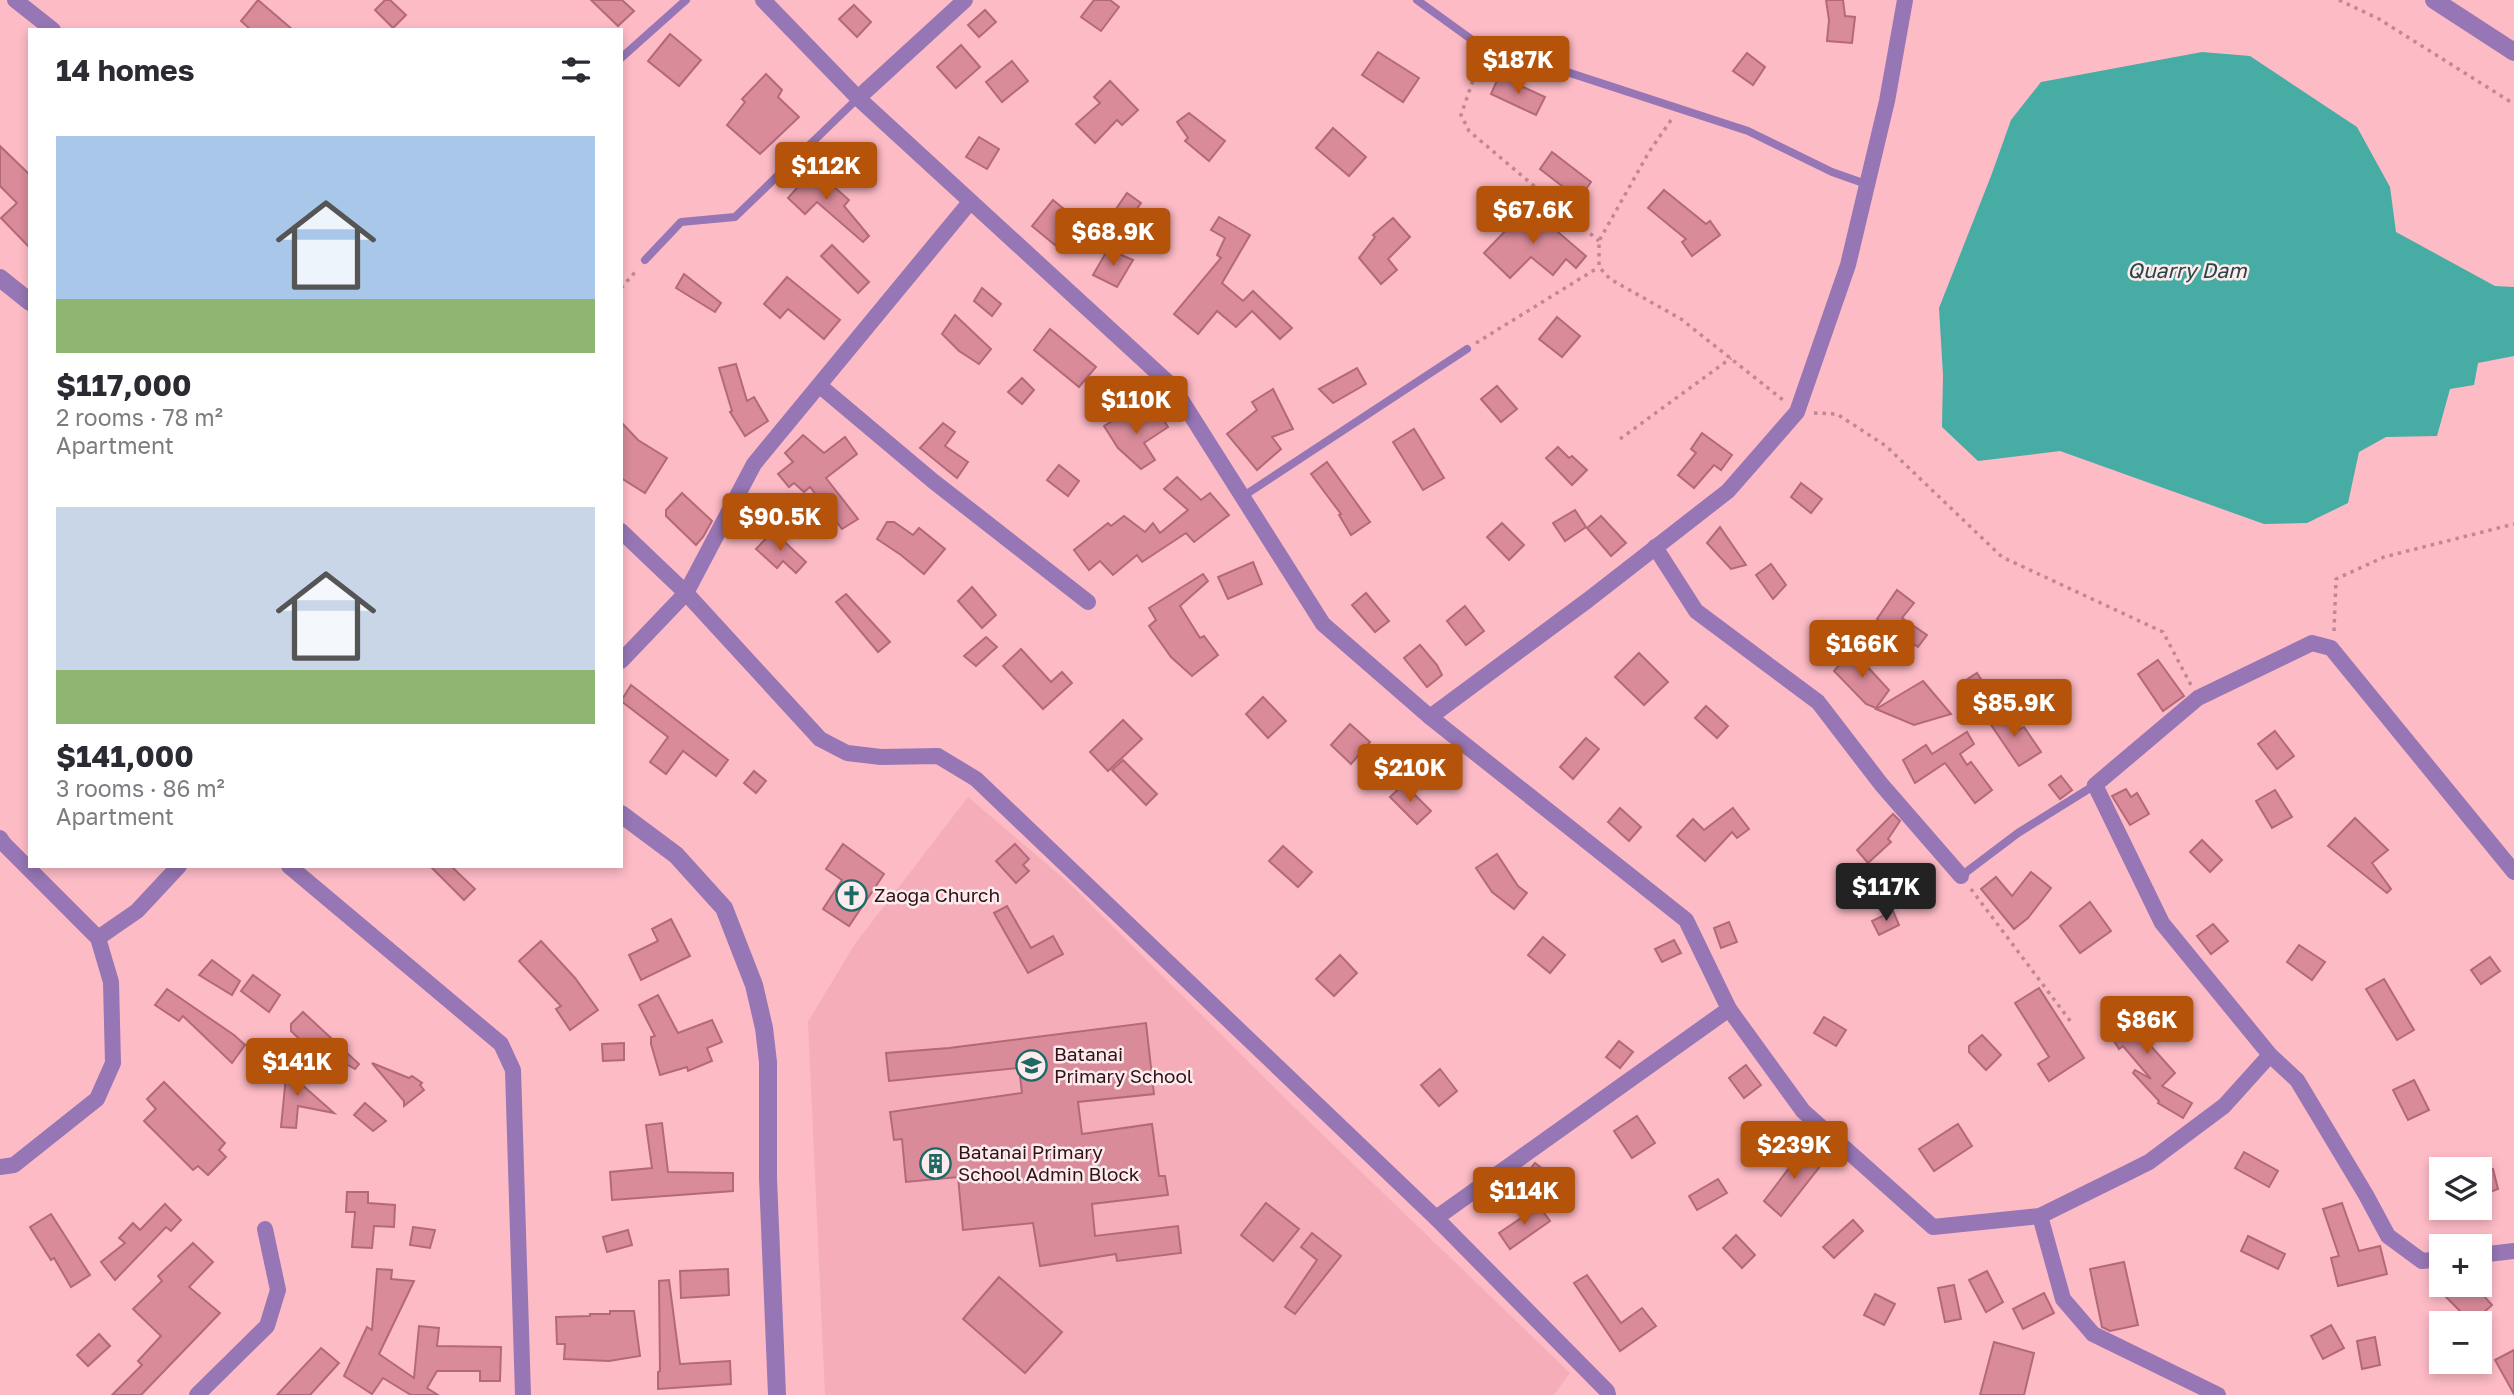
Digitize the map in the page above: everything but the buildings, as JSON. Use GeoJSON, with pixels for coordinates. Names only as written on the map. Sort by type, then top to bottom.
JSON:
{"type":"FeatureCollection","features":[{"type":"Feature","properties":{"kind":"street"},"geometry":{"type":"LineString","coordinates":[[15,0],[50,28]]}},
{"type":"Feature","properties":{"kind":"street"},"geometry":{"type":"LineString","coordinates":[[763,0],[858,99],[1173,387],[1323,624],[1430,717],[1686,920],[1729,1009],[1803,1111],[1933,1227],[2040,1216],[2149,1162],[2224,1105],[2270,1055]]}},
{"type":"Feature","properties":{"kind":"street"},"geometry":{"type":"LineString","coordinates":[[858,99],[965,0]]}},
{"type":"Feature","properties":{"kind":"street"},"geometry":{"type":"LineString","coordinates":[[1430,717],[1588,600],[1728,491],[1797,412],[1847,265],[1887,101],[1905,0]]}},
{"type":"Feature","properties":{"kind":"street"},"geometry":{"type":"LineString","coordinates":[[2434,0],[2514,52]]}},
{"type":"Feature","properties":{"kind":"street"},"geometry":{"type":"LineString","coordinates":[[623,659],[686,593],[754,464],[970,202]]}},
{"type":"Feature","properties":{"kind":"street"},"geometry":{"type":"LineString","coordinates":[[0,278],[28,300]]}},
{"type":"Feature","properties":{"kind":"street"},"geometry":{"type":"LineString","coordinates":[[820,386],[933,481],[1088,603]]}},
{"type":"Feature","properties":{"kind":"street"},"geometry":{"type":"LineString","coordinates":[[623,533],[686,593],[820,739],[847,753],[881,757],[938,756],[976,779],[1436,1218],[1608,1395]]}},
{"type":"Feature","properties":{"kind":"street"},"geometry":{"type":"LineString","coordinates":[[1655,547],[1696,611],[1818,702],[1881,783],[1961,876]]}},
{"type":"Feature","properties":{"kind":"street"},"geometry":{"type":"LineString","coordinates":[[2429,1260],[2422,1261],[2388,1236],[2297,1080],[2270,1055],[2162,923],[2095,785],[2198,698],[2312,643],[2332,649],[2514,872]]}},
{"type":"Feature","properties":{"kind":"street"},"geometry":{"type":"LineString","coordinates":[[623,815],[676,855],[724,908],[754,985],[764,1028],[768,1062],[768,1178],[777,1395]]}},
{"type":"Feature","properties":{"kind":"street"},"geometry":{"type":"LineString","coordinates":[[0,838],[98,937],[111,982],[113,1063],[97,1099],[14,1165],[0,1167]]}},
{"type":"Feature","properties":{"kind":"street"},"geometry":{"type":"LineString","coordinates":[[98,937],[137,911],[177,868]]}},
{"type":"Feature","properties":{"kind":"street"},"geometry":{"type":"LineString","coordinates":[[291,868],[501,1044],[513,1070],[523,1395]]}},
{"type":"Feature","properties":{"kind":"street"},"geometry":{"type":"LineString","coordinates":[[1436,1218],[1729,1009]]}},
{"type":"Feature","properties":{"kind":"street"},"geometry":{"type":"LineString","coordinates":[[2040,1216],[2063,1299],[2093,1334],[2218,1395]]}},
{"type":"Feature","properties":{"kind":"street"},"geometry":{"type":"LineString","coordinates":[[197,1395],[267,1325],[278,1290],[265,1230]]}},
{"type":"Feature","properties":{"kind":"street"},"geometry":{"type":"LineString","coordinates":[[2492,1254],[2514,1251]]}},
{"type":"Feature","properties":{"kind":"lane"},"geometry":{"type":"LineString","coordinates":[[623,56],[686,0]]}},
{"type":"Feature","properties":{"kind":"lane"},"geometry":{"type":"LineString","coordinates":[[1418,0],[1475,42],[1486,47],[1748,131],[1832,172],[1866,184]]}},
{"type":"Feature","properties":{"kind":"lane"},"geometry":{"type":"LineString","coordinates":[[645,260],[681,222],[735,217],[858,99]]}},
{"type":"Feature","properties":{"kind":"lane"},"geometry":{"type":"LineString","coordinates":[[1242,497],[1467,349]]}},
{"type":"Feature","properties":{"kind":"lane"},"geometry":{"type":"LineString","coordinates":[[1961,876],[2018,833],[2095,785]]}},
{"type":"Feature","properties":{"kind":"path"},"geometry":{"type":"LineString","coordinates":[[2339,0],[2379,19],[2514,104]]}},
{"type":"Feature","properties":{"kind":"path"},"geometry":{"type":"LineString","coordinates":[[1486,47],[1477,65],[1461,115],[1469,131],[1599,241]]}},
{"type":"Feature","properties":{"kind":"path"},"geometry":{"type":"LineString","coordinates":[[1678,110],[1649,152],[1599,241],[1599,267],[1610,279],[1681,319],[1732,357],[1797,412],[1837,414],[1886,446],[2002,557],[2163,632],[2198,698]]}},
{"type":"Feature","properties":{"kind":"path"},"geometry":{"type":"LineString","coordinates":[[623,286],[645,260]]}},
{"type":"Feature","properties":{"kind":"path"},"geometry":{"type":"LineString","coordinates":[[1467,349],[1599,267]]}},
{"type":"Feature","properties":{"kind":"path"},"geometry":{"type":"LineString","coordinates":[[1620,439],[1732,357]]}},
{"type":"Feature","properties":{"kind":"path"},"geometry":{"type":"LineString","coordinates":[[2332,649],[2336,579],[2385,557],[2514,524]]}},
{"type":"Feature","properties":{"kind":"path"},"geometry":{"type":"LineString","coordinates":[[1961,876],[2024,956],[2071,1022]]}},
{"type":"Feature","properties":{"kind":"shaded area","name":"Batanai Primary School"},"geometry":{"type":"Polygon","coordinates":[[[968,797],[1069,883],[1295,1108],[1570,1373],[1554,1395],[825,1395],[808,1022],[855,944],[968,797]]]}},
{"type":"Feature","properties":{"kind":"water","name":"Quarry Dam"},"geometry":{"type":"Polygon","coordinates":[[[2202,52],[2250,56],[2357,127],[2390,187],[2396,232],[2495,286],[2514,287],[2514,356],[2478,363],[2474,385],[2450,389],[2437,436],[2386,437],[2359,452],[2348,503],[2307,523],[2264,524],[2060,451],[1978,461],[1942,427],[1943,375],[1939,308],[2011,120],[2041,82],[2202,52]]]}},
{"type":"Feature","properties":{"kind":"place","name":"Zaoga Church"},"geometry":{"type":"Point","coordinates":[851,895]}},
{"type":"Feature","properties":{"kind":"place","name":"Batanai Primary School"},"geometry":{"type":"Point","coordinates":[1031,1065]}},
{"type":"Feature","properties":{"kind":"place","name":"Batanai Primary School Admin Block"},"geometry":{"type":"Point","coordinates":[935,1163]}}]}
